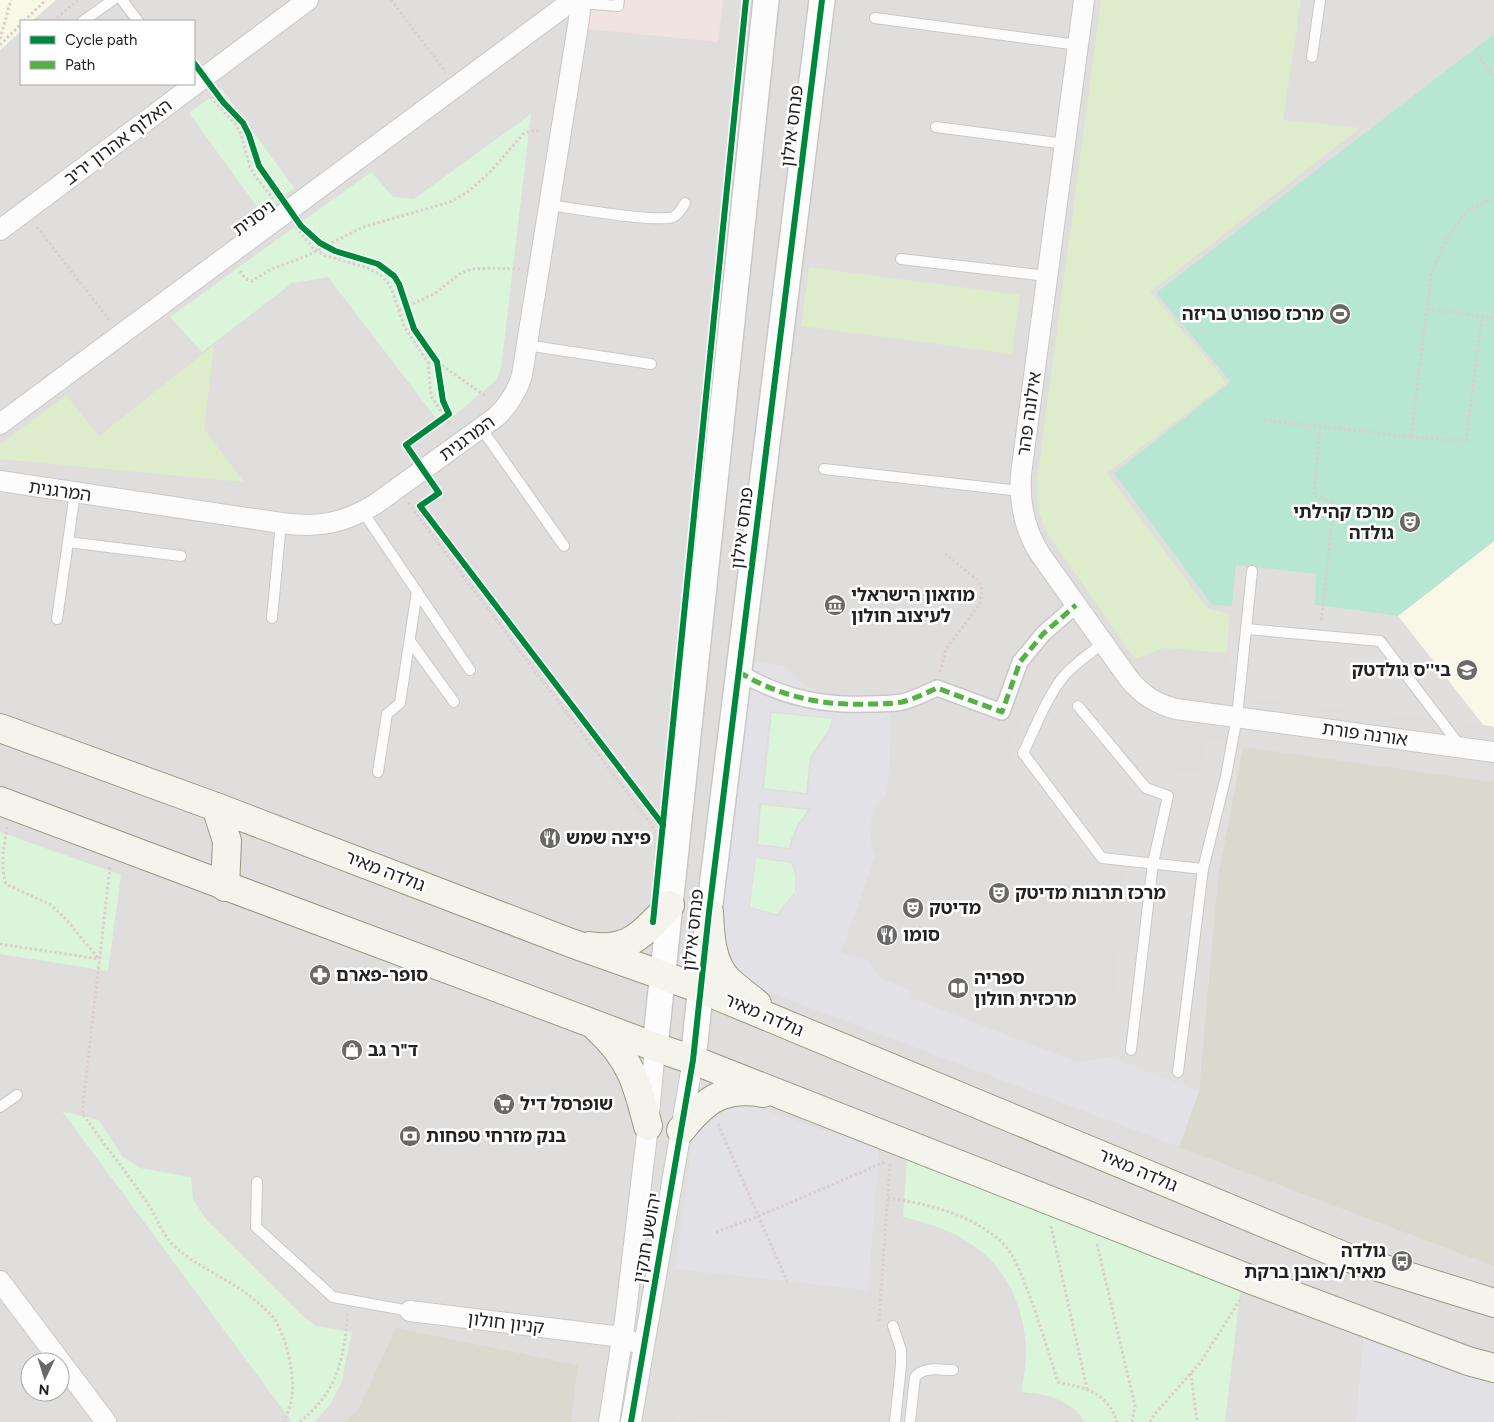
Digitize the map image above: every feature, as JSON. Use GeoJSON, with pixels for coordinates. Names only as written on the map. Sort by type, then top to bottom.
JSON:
{"type":"FeatureCollection","features":[{"type":"Feature","properties":{"kind":"main road","name":"גולדה מאיר"},"geometry":{"type":"LineString","coordinates":[[0,728],[216,807],[662,977],[701,989],[1346,1257],[1494,1304]]}},
{"type":"Feature","properties":{"kind":"main road"},"geometry":{"type":"LineString","coordinates":[[6,804],[656,1048],[693,1060],[1252,1280],[1468,1361],[1494,1368]]}},
{"type":"Feature","properties":{"kind":"main road"},"geometry":{"type":"LineString","coordinates":[[216,807],[226,842],[224,886]]}},
{"type":"Feature","properties":{"kind":"main road"},"geometry":{"type":"LineString","coordinates":[[571,942],[596,947],[612,946],[631,941],[640,936],[670,905]]}},
{"type":"Feature","properties":{"kind":"main road"},"geometry":{"type":"LineString","coordinates":[[709,912],[714,956],[726,978],[762,1008],[794,1028]]}},
{"type":"Feature","properties":{"kind":"main road"},"geometry":{"type":"LineString","coordinates":[[592,1023],[612,1041],[631,1070],[648,1126]]}},
{"type":"Feature","properties":{"kind":"main road"},"geometry":{"type":"LineString","coordinates":[[681,1130],[696,1111],[708,1102],[718,1096],[732,1092],[745,1090],[792,1100]]}},
{"type":"Feature","properties":{"kind":"street","name":"האלוף אהרון יריב"},"geometry":{"type":"LineString","coordinates":[[195,82],[308,0]]}},
{"type":"Feature","properties":{"kind":"street","name":"פנחס אילון"},"geometry":{"type":"LineString","coordinates":[[662,977],[766,0]]}},
{"type":"Feature","properties":{"kind":"street","name":"פנחס אילון"},"geometry":{"type":"LineString","coordinates":[[693,1060],[709,912],[822,0]]}},
{"type":"Feature","properties":{"kind":"street","name":"אילונה פהר"},"geometry":{"type":"LineString","coordinates":[[1084,0],[1021,474],[1020,491],[1023,516],[1031,539],[1103,644],[1135,686],[1152,701],[1176,709],[1237,717]]}},
{"type":"Feature","properties":{"kind":"street","name":"ניסנית"},"geometry":{"type":"LineString","coordinates":[[0,424],[457,86],[578,1]]}},
{"type":"Feature","properties":{"kind":"street","name":"המרגנית"},"geometry":{"type":"LineString","coordinates":[[0,481],[281,523],[304,526],[321,525],[337,522],[363,512],[462,442],[504,409],[517,388],[526,346],[561,131],[578,1]]}},
{"type":"Feature","properties":{"kind":"street","name":"האלוף אהרון יריב"},"geometry":{"type":"LineString","coordinates":[[0,230],[190,85]]}},
{"type":"Feature","properties":{"kind":"street"},"geometry":{"type":"LineString","coordinates":[[739,672],[771,689],[819,702],[852,705],[892,704],[938,688],[1002,712],[1020,662],[1043,634],[1076,605]]}},
{"type":"Feature","properties":{"kind":"street","name":"אורנה פורת"},"geometry":{"type":"LineString","coordinates":[[1237,717],[1494,752]]}},
{"type":"Feature","properties":{"kind":"street","name":"יהושע חנקין"},"geometry":{"type":"LineString","coordinates":[[609,1422],[622,1338],[648,1126],[662,977]]}},
{"type":"Feature","properties":{"kind":"street","name":"יהושע חנקין"},"geometry":{"type":"LineString","coordinates":[[631,1422],[693,1060]]}},
{"type":"Feature","properties":{"kind":"street"},"geometry":{"type":"LineString","coordinates":[[0,1280],[106,1422]]}},
{"type":"Feature","properties":{"kind":"street","name":"קניון חולון"},"geometry":{"type":"LineString","coordinates":[[410,1311],[622,1338],[638,1344],[642,1358]]}},
{"type":"Feature","properties":{"kind":"lane"},"geometry":{"type":"LineString","coordinates":[[84,20],[112,0]]}},
{"type":"Feature","properties":{"kind":"lane"},"geometry":{"type":"LineString","coordinates":[[122,0],[137,20]]}},
{"type":"Feature","properties":{"kind":"lane"},"geometry":{"type":"LineString","coordinates":[[578,1],[618,6],[618,0]]}},
{"type":"Feature","properties":{"kind":"lane"},"geometry":{"type":"LineString","coordinates":[[1312,57],[1320,0]]}},
{"type":"Feature","properties":{"kind":"lane"},"geometry":{"type":"LineString","coordinates":[[876,18],[1078,45]]}},
{"type":"Feature","properties":{"kind":"lane"},"geometry":{"type":"LineString","coordinates":[[936,127],[1064,144]]}},
{"type":"Feature","properties":{"kind":"lane"},"geometry":{"type":"LineString","coordinates":[[549,204],[649,218],[666,218],[674,216],[685,203]]}},
{"type":"Feature","properties":{"kind":"lane"},"geometry":{"type":"LineString","coordinates":[[901,259],[1047,276]]}},
{"type":"Feature","properties":{"kind":"lane"},"geometry":{"type":"LineString","coordinates":[[526,346],[651,364]]}},
{"type":"Feature","properties":{"kind":"lane"},"geometry":{"type":"LineString","coordinates":[[481,428],[564,546]]}},
{"type":"Feature","properties":{"kind":"lane"},"geometry":{"type":"LineString","coordinates":[[824,469],[1020,491]]}},
{"type":"Feature","properties":{"kind":"lane"},"geometry":{"type":"LineString","coordinates":[[57,619],[75,493]]}},
{"type":"Feature","properties":{"kind":"lane"},"geometry":{"type":"LineString","coordinates":[[363,512],[470,670]]}},
{"type":"Feature","properties":{"kind":"lane"},"geometry":{"type":"LineString","coordinates":[[272,618],[281,523]]}},
{"type":"Feature","properties":{"kind":"lane"},"geometry":{"type":"LineString","coordinates":[[68,542],[181,556]]}},
{"type":"Feature","properties":{"kind":"lane"},"geometry":{"type":"LineString","coordinates":[[1178,1072],[1203,869],[1226,776],[1237,717],[1252,571]]}},
{"type":"Feature","properties":{"kind":"lane"},"geometry":{"type":"LineString","coordinates":[[378,772],[387,714],[400,703],[417,592]]}},
{"type":"Feature","properties":{"kind":"lane"},"geometry":{"type":"LineString","coordinates":[[1246,629],[1380,641],[1462,748]]}},
{"type":"Feature","properties":{"kind":"lane"},"geometry":{"type":"LineString","coordinates":[[410,641],[454,702]]}},
{"type":"Feature","properties":{"kind":"lane"},"geometry":{"type":"LineString","coordinates":[[1103,644],[1076,663],[1059,682],[1023,753],[1102,858],[1203,869]]}},
{"type":"Feature","properties":{"kind":"lane"},"geometry":{"type":"LineString","coordinates":[[1078,706],[1146,788],[1168,796],[1153,863],[1131,1050]]}},
{"type":"Feature","properties":{"kind":"lane"},"geometry":{"type":"LineString","coordinates":[[0,1107],[18,1095]]}},
{"type":"Feature","properties":{"kind":"lane"},"geometry":{"type":"LineString","coordinates":[[257,1182],[256,1227],[333,1297],[410,1311]]}},
{"type":"Feature","properties":{"kind":"lane"},"geometry":{"type":"LineString","coordinates":[[893,1326],[901,1350],[895,1422]]}},
{"type":"Feature","properties":{"kind":"lane"},"geometry":{"type":"LineString","coordinates":[[910,1422],[915,1377],[919,1372],[926,1370],[952,1370]]}},
{"type":"Feature","properties":{"kind":"path"},"geometry":{"type":"LineString","coordinates":[[0,40],[11,0]]}},
{"type":"Feature","properties":{"kind":"path"},"geometry":{"type":"LineString","coordinates":[[25,20],[46,0]]}},
{"type":"Feature","properties":{"kind":"path"},"geometry":{"type":"LineString","coordinates":[[53,20],[78,0]]}},
{"type":"Feature","properties":{"kind":"path"},"geometry":{"type":"LineString","coordinates":[[391,0],[457,86]]}},
{"type":"Feature","properties":{"kind":"path"},"geometry":{"type":"LineString","coordinates":[[0,45],[20,25]]}},
{"type":"Feature","properties":{"kind":"path"},"geometry":{"type":"LineString","coordinates":[[1477,54],[1494,76]]}},
{"type":"Feature","properties":{"kind":"path"},"geometry":{"type":"LineString","coordinates":[[195,83],[202,85],[219,108],[236,125],[241,134],[255,176],[301,226],[320,243],[345,255],[378,264]]}},
{"type":"Feature","properties":{"kind":"path"},"geometry":{"type":"LineString","coordinates":[[195,84],[223,102],[243,123],[250,138],[254,154]]}},
{"type":"Feature","properties":{"kind":"path"},"geometry":{"type":"LineString","coordinates":[[320,243],[363,227],[450,202],[466,193],[491,171],[523,134],[531,131],[561,131]]}},
{"type":"Feature","properties":{"kind":"path"},"geometry":{"type":"LineString","coordinates":[[1411,437],[1431,274],[1454,229],[1470,209],[1494,199]]}},
{"type":"Feature","properties":{"kind":"path"},"geometry":{"type":"LineString","coordinates":[[24,211],[121,335]]}},
{"type":"Feature","properties":{"kind":"path"},"geometry":{"type":"LineString","coordinates":[[288,212],[313,248],[324,255],[368,268],[387,281],[411,337],[428,363],[431,396],[462,442]]}},
{"type":"Feature","properties":{"kind":"path"},"geometry":{"type":"LineString","coordinates":[[318,250],[320,243]]}},
{"type":"Feature","properties":{"kind":"path"},"geometry":{"type":"LineString","coordinates":[[228,255],[246,279],[252,281],[270,270],[318,250]]}},
{"type":"Feature","properties":{"kind":"path"},"geometry":{"type":"LineString","coordinates":[[399,310],[434,294],[461,273],[473,269],[539,269]]}},
{"type":"Feature","properties":{"kind":"path"},"geometry":{"type":"LineString","coordinates":[[1427,309],[1494,318]]}},
{"type":"Feature","properties":{"kind":"path"},"geometry":{"type":"LineString","coordinates":[[1264,420],[1411,437],[1466,441],[1482,317]]}},
{"type":"Feature","properties":{"kind":"path"},"geometry":{"type":"LineString","coordinates":[[412,324],[427,347]]}},
{"type":"Feature","properties":{"kind":"path"},"geometry":{"type":"LineString","coordinates":[[428,363],[435,360]]}},
{"type":"Feature","properties":{"kind":"path"},"geometry":{"type":"LineString","coordinates":[[435,360],[504,409]]}},
{"type":"Feature","properties":{"kind":"path"},"geometry":{"type":"LineString","coordinates":[[435,360],[437,370]]}},
{"type":"Feature","properties":{"kind":"path"},"geometry":{"type":"LineString","coordinates":[[437,423],[450,414],[443,401]]}},
{"type":"Feature","properties":{"kind":"path"},"geometry":{"type":"LineString","coordinates":[[1320,427],[1314,495],[1334,503],[1320,636]]}},
{"type":"Feature","properties":{"kind":"path"},"geometry":{"type":"LineString","coordinates":[[397,489],[662,839]]}},
{"type":"Feature","properties":{"kind":"path"},"geometry":{"type":"LineString","coordinates":[[938,688],[946,649],[980,604],[982,589],[978,580],[945,554]]}},
{"type":"Feature","properties":{"kind":"path"},"geometry":{"type":"LineString","coordinates":[[6,804],[2,862],[6,884],[51,905],[99,959]]}},
{"type":"Feature","properties":{"kind":"path"},"geometry":{"type":"LineString","coordinates":[[112,844],[82,1113],[151,1209],[172,1244],[205,1269],[238,1288],[260,1304],[273,1318],[284,1341],[290,1362],[292,1396],[284,1422]]}},
{"type":"Feature","properties":{"kind":"path"},"geometry":{"type":"LineString","coordinates":[[0,944],[99,959]]}},
{"type":"Feature","properties":{"kind":"path"},"geometry":{"type":"LineString","coordinates":[[708,1102],[787,1281]]}},
{"type":"Feature","properties":{"kind":"path"},"geometry":{"type":"LineString","coordinates":[[716,1232],[759,1216],[891,1159],[879,1322],[893,1326]]}},
{"type":"Feature","properties":{"kind":"path"},"geometry":{"type":"LineString","coordinates":[[888,1198],[917,1202],[964,1218],[985,1230],[1005,1246],[1016,1263],[1031,1299],[1058,1382],[1087,1389],[1105,1399],[1115,1414],[1117,1422]]}},
{"type":"Feature","properties":{"kind":"path"},"geometry":{"type":"LineString","coordinates":[[1046,1199],[1063,1285],[1087,1389]]}},
{"type":"Feature","properties":{"kind":"path"},"geometry":{"type":"LineString","coordinates":[[1090,1217],[1135,1406],[1132,1422]]}},
{"type":"Feature","properties":{"kind":"path"},"geometry":{"type":"LineString","coordinates":[[1150,1422],[1200,1363],[1252,1280]]}},
{"type":"Feature","properties":{"kind":"path"},"geometry":{"type":"LineString","coordinates":[[300,1422],[322,1402],[334,1383],[345,1339],[349,1300]]}},
{"type":"Feature","properties":{"kind":"path"},"geometry":{"type":"LineString","coordinates":[[1191,1373],[1196,1422]]}},
{"type":"Feature","properties":{"kind":"shaded area"},"geometry":{"type":"Polygon","coordinates":[[[0,0],[1494,0],[1494,1422],[0,1422],[0,0]]]}},
{"type":"Feature","properties":{"kind":"shaded area"},"geometry":{"type":"Polygon","coordinates":[[[0,0],[56,0],[33,20],[20,20],[20,32],[0,50],[0,0]]]}},
{"type":"Feature","properties":{"kind":"shaded area"},"geometry":{"type":"Polygon","coordinates":[[[592,0],[723,0],[718,42],[589,29],[592,0]]]}},
{"type":"Feature","properties":{"kind":"shaded area","name":"בי''ס גולדטק"},"geometry":{"type":"Polygon","coordinates":[[[1494,541],[1494,727],[1483,725],[1398,616],[1494,541]]]}},
{"type":"Feature","properties":{"kind":"shaded area"},"geometry":{"type":"Polygon","coordinates":[[[1236,565],[1316,574],[1315,605],[1398,616],[1483,725],[1223,695],[1236,565]]]}},
{"type":"Feature","properties":{"kind":"shaded area"},"geometry":{"type":"Polygon","coordinates":[[[1065,645],[1154,766],[1201,774],[1206,738],[1243,747],[1218,876],[1199,1091],[1109,1057],[1124,872],[1097,867],[1008,751],[1044,670],[1065,645]]]}},
{"type":"Feature","properties":{"kind":"shaded area"},"geometry":{"type":"Polygon","coordinates":[[[746,660],[785,666],[798,680],[817,692],[869,699],[892,697],[888,786],[885,797],[874,809],[870,827],[871,842],[876,855],[841,952],[868,960],[875,972],[884,980],[911,991],[909,997],[1077,1062],[1109,1057],[1199,1091],[1179,1147],[747,984],[728,972],[716,937],[746,660]],[[770,711],[762,789],[808,795],[812,757],[830,732],[834,718],[770,711]],[[759,803],[756,845],[791,850],[798,828],[812,809],[759,803]],[[755,857],[749,908],[777,916],[796,892],[796,875],[792,862],[755,857]]]}},
{"type":"Feature","properties":{"kind":"shaded area"},"geometry":{"type":"Polygon","coordinates":[[[1243,747],[1494,782],[1494,1266],[1179,1147],[1199,1091],[1218,876],[1243,747]]]}},
{"type":"Feature","properties":{"kind":"shaded area"},"geometry":{"type":"Polygon","coordinates":[[[724,1102],[747,1104],[879,1149],[868,1290],[675,1269],[693,1137],[724,1102]]]}},
{"type":"Feature","properties":{"kind":"shaded area"},"geometry":{"type":"Polygon","coordinates":[[[396,1328],[578,1365],[571,1422],[344,1422],[358,1410],[396,1328]]]}},
{"type":"Feature","properties":{"kind":"shaded area"},"geometry":{"type":"Polygon","coordinates":[[[1364,1328],[1494,1376],[1494,1422],[1356,1422],[1364,1328]]]}},
{"type":"Feature","properties":{"kind":"shaded area"},"geometry":{"type":"Polygon","coordinates":[[[676,1416],[736,1422],[675,1422],[676,1416]]]}},
{"type":"Feature","properties":{"kind":"green space"},"geometry":{"type":"Polygon","coordinates":[[[1101,0],[1301,0],[1283,120],[1360,128],[1150,292],[1227,383],[1107,473],[1207,608],[1230,614],[1227,653],[1164,648],[1135,659],[1047,533],[1038,510],[1037,480],[1101,0]]]}},
{"type":"Feature","properties":{"kind":"green space"},"geometry":{"type":"Polygon","coordinates":[[[1494,34],[1494,541],[1398,616],[1315,605],[1316,575],[1236,566],[1232,606],[1212,605],[1114,473],[1231,382],[1156,293],[1494,34]]]}},
{"type":"Feature","properties":{"kind":"green space"},"geometry":{"type":"Polygon","coordinates":[[[222,89],[294,188],[261,212],[189,113],[222,89]]]}},
{"type":"Feature","properties":{"kind":"green space"},"geometry":{"type":"Polygon","coordinates":[[[531,114],[501,369],[496,380],[442,426],[328,277],[292,283],[202,352],[170,317],[371,172],[393,197],[414,199],[531,114]]]}},
{"type":"Feature","properties":{"kind":"green space"},"geometry":{"type":"Polygon","coordinates":[[[809,267],[1020,295],[1012,354],[801,326],[809,267]]]}},
{"type":"Feature","properties":{"kind":"green space"},"geometry":{"type":"Polygon","coordinates":[[[214,345],[204,429],[244,482],[0,459],[0,444],[66,395],[99,436],[214,345]]]}},
{"type":"Feature","properties":{"kind":"green space"},"geometry":{"type":"Polygon","coordinates":[[[772,713],[832,719],[828,731],[810,756],[806,793],[764,788],[772,713]]]}},
{"type":"Feature","properties":{"kind":"green space"},"geometry":{"type":"Polygon","coordinates":[[[761,805],[808,810],[796,828],[789,848],[758,844],[761,805]]]}},
{"type":"Feature","properties":{"kind":"green space"},"geometry":{"type":"Polygon","coordinates":[[[0,832],[121,875],[108,971],[0,954],[0,832]]]}},
{"type":"Feature","properties":{"kind":"green space"},"geometry":{"type":"Polygon","coordinates":[[[756,858],[791,863],[795,876],[795,892],[777,914],[750,907],[756,858]]]}},
{"type":"Feature","properties":{"kind":"green space"},"geometry":{"type":"Polygon","coordinates":[[[62,1111],[99,1120],[122,1156],[140,1168],[191,1177],[193,1199],[205,1218],[305,1318],[316,1326],[352,1332],[341,1384],[330,1405],[314,1422],[292,1422],[62,1111]]]}},
{"type":"Feature","properties":{"kind":"green space"},"geometry":{"type":"Polygon","coordinates":[[[907,1158],[1241,1286],[1225,1422],[1085,1422],[1072,1408],[1057,1399],[1040,1394],[1022,1392],[1026,1346],[1022,1319],[1014,1295],[1003,1275],[989,1258],[972,1244],[952,1233],[929,1224],[903,1217],[907,1158]]]}},
{"type":"Feature","properties":{"kind":"marked path"},"geometry":{"type":"LineString","coordinates":[[739,672],[785,693],[817,701],[850,704],[893,703],[911,699],[937,688],[1002,712],[1020,662],[1043,634],[1076,605]]}},
{"type":"Feature","properties":{"kind":"cycle path"},"geometry":{"type":"LineString","coordinates":[[653,922],[746,0]]}},
{"type":"Feature","properties":{"kind":"cycle path"},"geometry":{"type":"LineString","coordinates":[[631,1422],[693,1060],[709,912],[822,0]]}},
{"type":"Feature","properties":{"kind":"cycle path"},"geometry":{"type":"LineString","coordinates":[[195,64],[223,102],[243,123],[259,166],[301,226],[320,243],[335,251],[378,264],[394,276],[399,284],[414,329],[437,362],[443,401],[449,414],[406,445],[439,493],[420,506],[663,825]]}},
{"type":"Feature","properties":{"kind":"place","name":"מרכז ספורט בריזה"},"geometry":{"type":"Point","coordinates":[1340,314]}},
{"type":"Feature","properties":{"kind":"place","name":"מרכז קהילתי גולדה"},"geometry":{"type":"Point","coordinates":[1410,522]}},
{"type":"Feature","properties":{"kind":"place","name":"מוזאון הישראלי לעיצוב חולון"},"geometry":{"type":"Point","coordinates":[835,605]}},
{"type":"Feature","properties":{"kind":"place","name":"בי''ס גולדטק"},"geometry":{"type":"Point","coordinates":[1467,670]}},
{"type":"Feature","properties":{"kind":"place","name":"פיצה שמש"},"geometry":{"type":"Point","coordinates":[550,838]}},
{"type":"Feature","properties":{"kind":"place","name":"מרכז תרבות מדיטק"},"geometry":{"type":"Point","coordinates":[999,893]}},
{"type":"Feature","properties":{"kind":"place","name":"מדיטק"},"geometry":{"type":"Point","coordinates":[913,908]}},
{"type":"Feature","properties":{"kind":"place","name":"סומו"},"geometry":{"type":"Point","coordinates":[887,935]}},
{"type":"Feature","properties":{"kind":"place","name":"סופר-פארם"},"geometry":{"type":"Point","coordinates":[320,975]}},
{"type":"Feature","properties":{"kind":"place","name":"ספריה מרכזית חולון"},"geometry":{"type":"Point","coordinates":[958,988]}},
{"type":"Feature","properties":{"kind":"place","name":"ד\"ר גב"},"geometry":{"type":"Point","coordinates":[352,1050]}},
{"type":"Feature","properties":{"kind":"place","name":"שופרסל דיל"},"geometry":{"type":"Point","coordinates":[504,1104]}},
{"type":"Feature","properties":{"kind":"place","name":"בנק מזרחי טפחות"},"geometry":{"type":"Point","coordinates":[410,1136]}},
{"type":"Feature","properties":{"kind":"place","name":"גולדה מאיר/ראובן ברקת"},"geometry":{"type":"Point","coordinates":[1402,1261]}}]}
